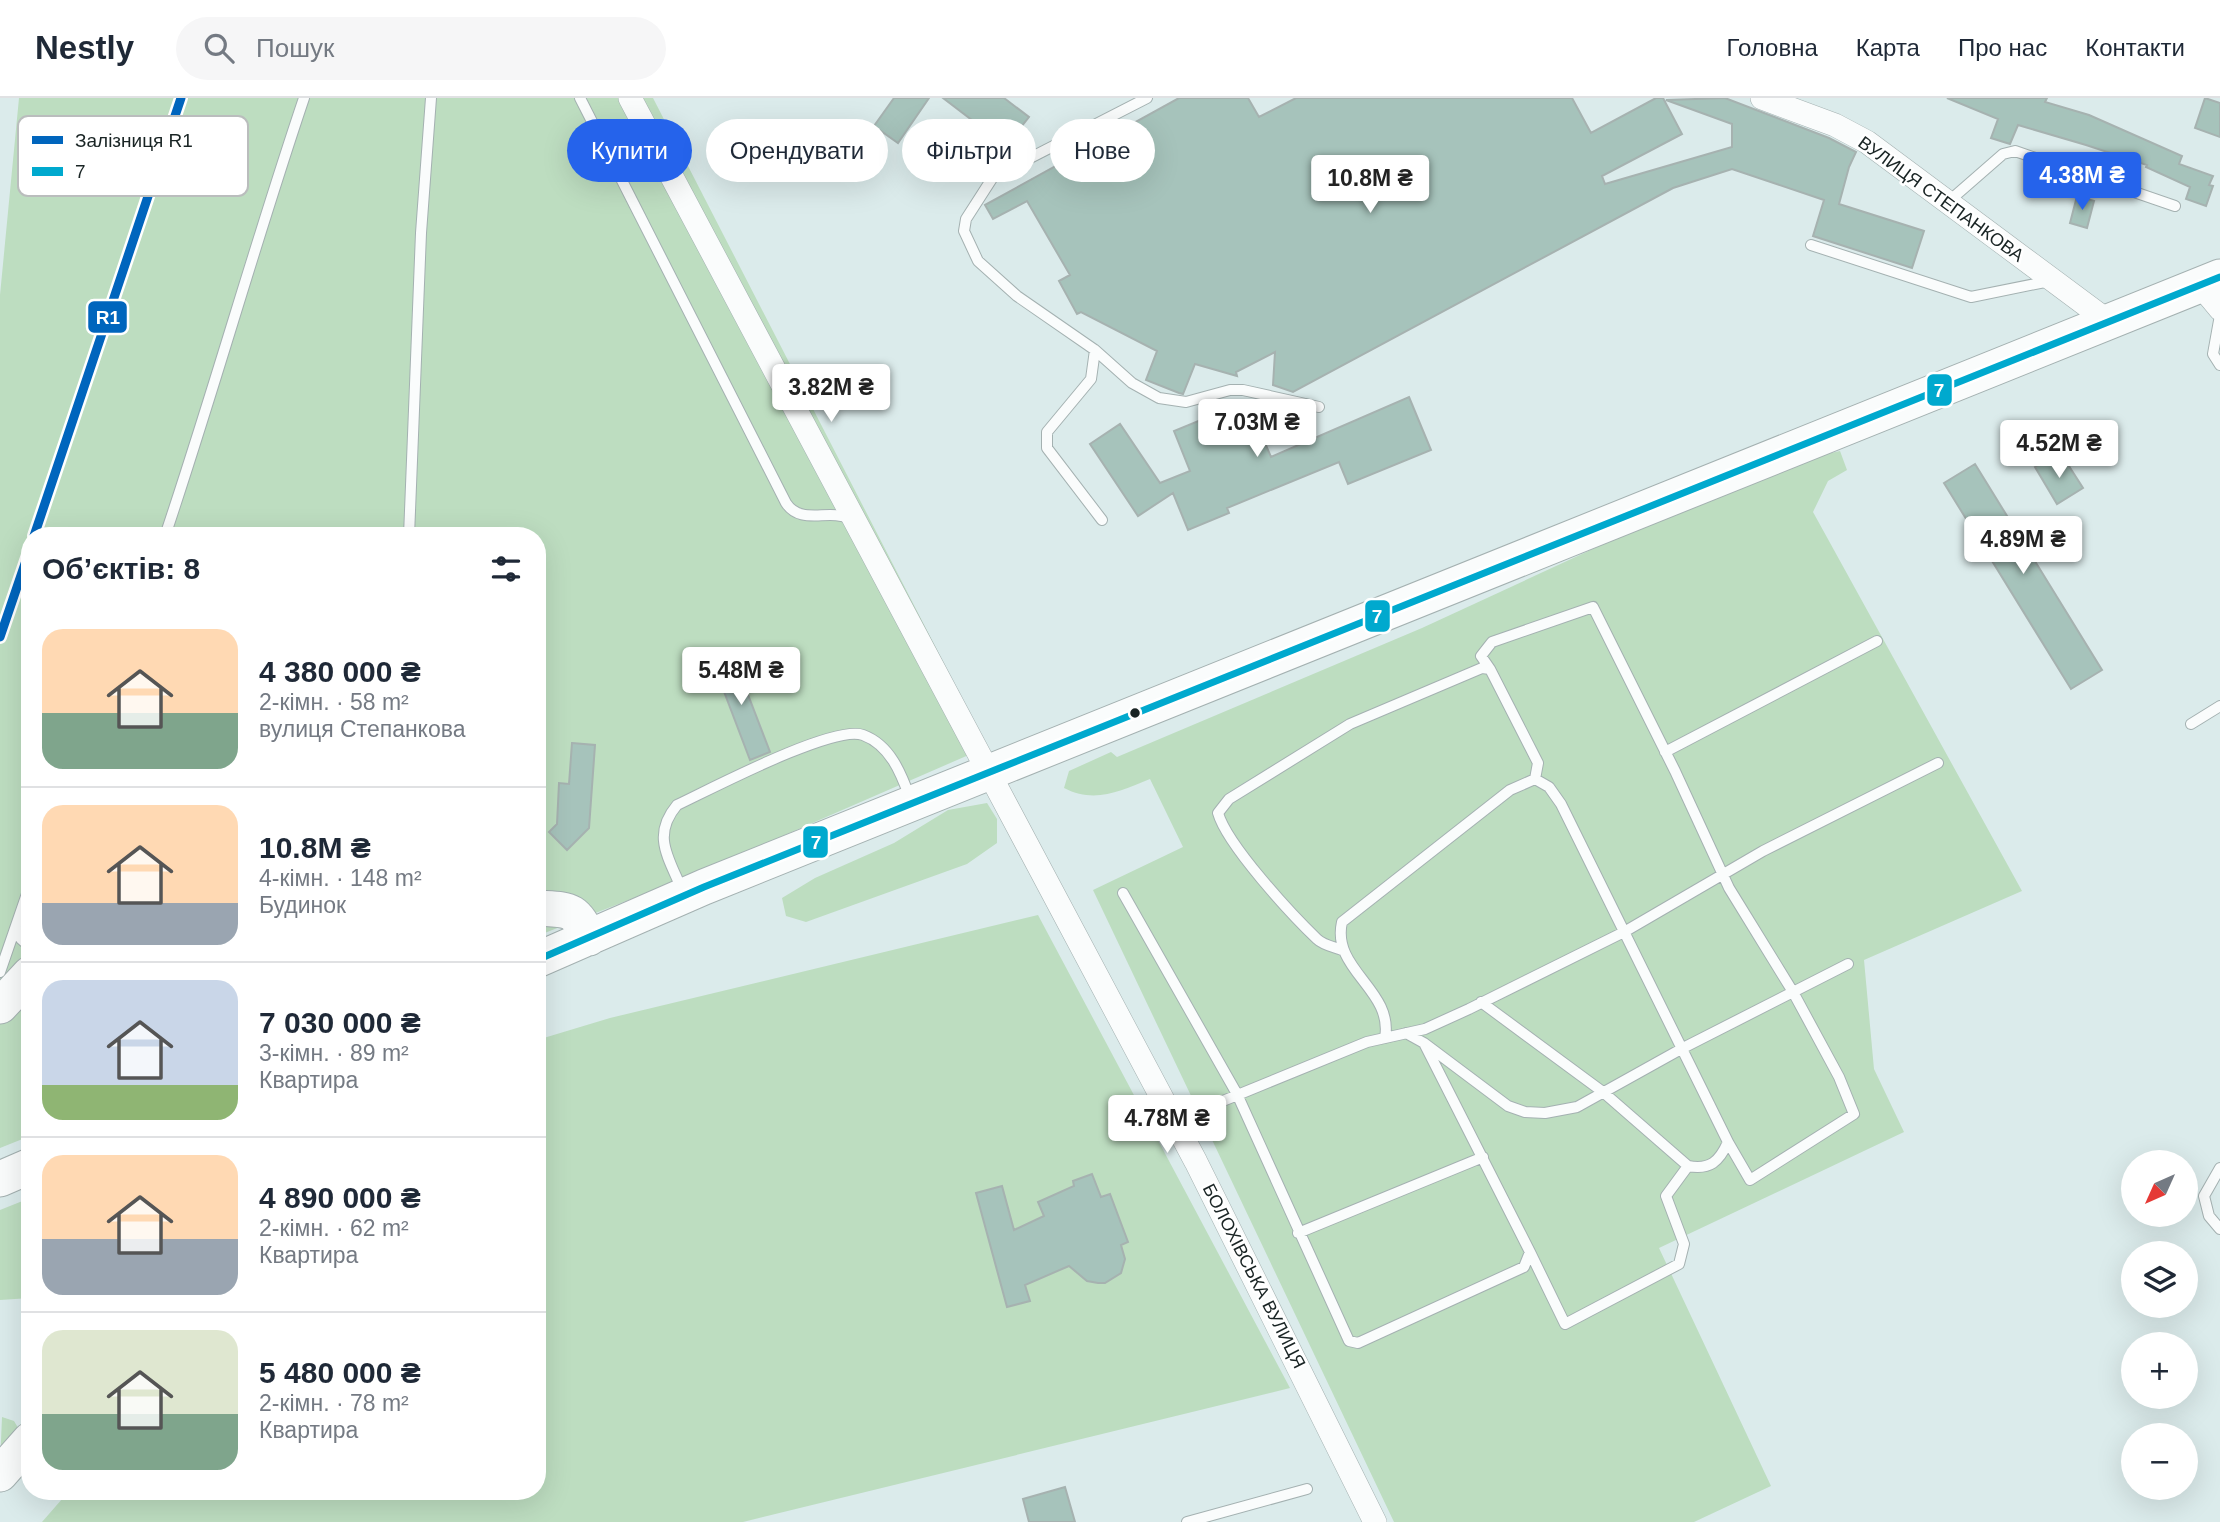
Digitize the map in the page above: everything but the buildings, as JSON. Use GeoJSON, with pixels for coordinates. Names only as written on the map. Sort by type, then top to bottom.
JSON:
{"type":"FeatureCollection","features":[{"type":"Feature","properties":{"kind":"main road"},"geometry":{"type":"LineString","coordinates":[[546,956],[685,896],[1093,730],[2109,322],[2213,290]]}},
{"type":"Feature","properties":{"kind":"main road"},"geometry":{"type":"LineString","coordinates":[[546,909],[571,911],[578,916],[589,938]]}},
{"type":"Feature","properties":{"kind":"main road"},"geometry":{"type":"LineString","coordinates":[[0,1006],[21,984]]}},
{"type":"Feature","properties":{"kind":"main road"},"geometry":{"type":"LineString","coordinates":[[0,1474],[21,1450]]}},
{"type":"Feature","properties":{"kind":"street","name":"БОЛОХІВСЬКА ВУЛИЦЯ"},"geometry":{"type":"LineString","coordinates":[[631,98],[841,489],[1174,1121],[1303,1373],[1375,1522]]}},
{"type":"Feature","properties":{"kind":"street","name":"ВУЛИЦЯ СТЕПАНКОВА"},"geometry":{"type":"LineString","coordinates":[[1762,98],[1835,125],[1867,142],[2109,322]]}},
{"type":"Feature","properties":{"kind":"lane"},"geometry":{"type":"LineString","coordinates":[[168,527],[186,481],[260,226],[304,98]]}},
{"type":"Feature","properties":{"kind":"lane"},"geometry":{"type":"LineString","coordinates":[[410,527],[421,233],[431,98]]}},
{"type":"Feature","properties":{"kind":"lane"},"geometry":{"type":"LineString","coordinates":[[580,98],[786,503],[794,513],[806,516],[841,514],[860,527]]}},
{"type":"Feature","properties":{"kind":"lane"},"geometry":{"type":"LineString","coordinates":[[1147,98],[993,177],[966,219],[964,231],[978,261],[1017,296],[1095,350],[1132,383],[1159,398],[1186,402],[1230,390],[1243,390],[1320,407]]}},
{"type":"Feature","properties":{"kind":"lane"},"geometry":{"type":"LineString","coordinates":[[1948,202],[2003,154],[2015,152],[2175,206]]}},
{"type":"Feature","properties":{"kind":"lane"},"geometry":{"type":"LineString","coordinates":[[1811,245],[1971,297],[2053,281]]}},
{"type":"Feature","properties":{"kind":"lane"},"geometry":{"type":"LineString","coordinates":[[2220,315],[2213,354],[2220,365]]}},
{"type":"Feature","properties":{"kind":"lane"},"geometry":{"type":"LineString","coordinates":[[1095,350],[1091,379],[1047,432],[1048,448],[1102,520]]}},
{"type":"Feature","properties":{"kind":"lane"},"geometry":{"type":"LineString","coordinates":[[831,513],[839,502],[841,489]]}},
{"type":"Feature","properties":{"kind":"lane"},"geometry":{"type":"LineString","coordinates":[[1593,607],[1723,875],[1793,992],[1839,1077],[1854,1114],[1750,1180],[1728,1142],[1561,804],[1549,787],[1535,779],[1538,763],[1481,656],[1492,642],[1593,607]]}},
{"type":"Feature","properties":{"kind":"lane"},"geometry":{"type":"LineString","coordinates":[[1665,752],[1877,640]]}},
{"type":"Feature","properties":{"kind":"lane"},"geometry":{"type":"LineString","coordinates":[[1342,950],[1319,941],[1290,909],[1238,847],[1221,824],[1218,813],[1229,799],[1350,724],[1482,668],[1490,669]]}},
{"type":"Feature","properties":{"kind":"lane"},"geometry":{"type":"LineString","coordinates":[[2191,724],[2220,706]]}},
{"type":"Feature","properties":{"kind":"lane"},"geometry":{"type":"LineString","coordinates":[[685,896],[661,832],[664,820],[677,805],[826,738],[860,734],[876,742],[900,771],[913,804]]}},
{"type":"Feature","properties":{"kind":"lane"},"geometry":{"type":"LineString","coordinates":[[1174,1121],[1367,1042],[1425,1028],[1481,1002],[1624,932],[1763,851],[1938,763]]}},
{"type":"Feature","properties":{"kind":"lane"},"geometry":{"type":"LineString","coordinates":[[1385,1038],[1387,1026],[1381,1003],[1342,950],[1339,935],[1342,922],[1510,790],[1535,779]]}},
{"type":"Feature","properties":{"kind":"lane"},"geometry":{"type":"LineString","coordinates":[[1123,893],[1237,1094],[1349,1341],[1358,1343],[1524,1267],[1531,1252]]}},
{"type":"Feature","properties":{"kind":"lane"},"geometry":{"type":"LineString","coordinates":[[0,972],[21,911]]}},
{"type":"Feature","properties":{"kind":"lane"},"geometry":{"type":"LineString","coordinates":[[16,926],[21,939]]}},
{"type":"Feature","properties":{"kind":"lane"},"geometry":{"type":"LineString","coordinates":[[1406,1033],[1424,1043],[1508,1106],[1525,1112],[1545,1114],[1577,1107],[1683,1048],[1848,964]]}},
{"type":"Feature","properties":{"kind":"lane"},"geometry":{"type":"LineString","coordinates":[[1481,1002],[1603,1092],[1688,1166],[1703,1169],[1714,1165],[1728,1142]]}},
{"type":"Feature","properties":{"kind":"lane"},"geometry":{"type":"LineString","coordinates":[[1424,1043],[1565,1324],[1679,1264],[1684,1244],[1666,1196],[1688,1166]]}},
{"type":"Feature","properties":{"kind":"lane"},"geometry":{"type":"LineString","coordinates":[[1298,1233],[1483,1157]]}},
{"type":"Feature","properties":{"kind":"lane"},"geometry":{"type":"LineString","coordinates":[[2220,1168],[2204,1196],[2209,1216],[2220,1229]]}},
{"type":"Feature","properties":{"kind":"lane"},"geometry":{"type":"LineString","coordinates":[[1187,1522],[1307,1489]]}},
{"type":"Feature","properties":{"kind":"green space"},"geometry":{"type":"Polygon","coordinates":[[[19,98],[653,98],[664,119],[567,119],[567,182],[692,182],[692,174],[987,747],[700,872],[546,932],[546,527],[21,527],[21,1140],[0,1148],[0,295],[19,98]]]}},
{"type":"Feature","properties":{"kind":"green space"},"geometry":{"type":"Polygon","coordinates":[[[1840,451],[1847,470],[1828,481],[1813,512],[2022,891],[1864,960],[1874,1069],[1904,1132],[1659,1248],[1771,1486],[1694,1522],[1394,1522],[1093,890],[1183,847],[1150,779],[1107,794],[1086,795],[1064,788],[1069,771],[1111,752],[1117,757],[1422,628],[1647,524],[1809,458],[1840,451]]]}},
{"type":"Feature","properties":{"kind":"green space"},"geometry":{"type":"Polygon","coordinates":[[[987,803],[997,819],[997,843],[967,864],[806,922],[786,916],[782,898],[815,878],[894,843],[948,810],[987,803]]]}},
{"type":"Feature","properties":{"kind":"green space"},"geometry":{"type":"Polygon","coordinates":[[[1038,915],[1290,1388],[743,1522],[42,1522],[61,1500],[546,1500],[546,1037],[610,1018],[1038,915]]]}},
{"type":"Feature","properties":{"kind":"green space"},"geometry":{"type":"Polygon","coordinates":[[[21,1202],[21,1299],[0,1300],[0,1210],[21,1202]]]}},
{"type":"Feature","properties":{"kind":"green space"},"geometry":{"type":"Polygon","coordinates":[[[2,1417],[14,1421],[20,1431],[0,1464],[2,1417]]]}},
{"type":"Feature","properties":{"kind":"railway"},"geometry":{"type":"LineString","coordinates":[[175,116],[181,98]]}},
{"type":"Feature","properties":{"kind":"railway"},"geometry":{"type":"LineString","coordinates":[[37,527],[148,196]]}},
{"type":"Feature","properties":{"kind":"railway"},"geometry":{"type":"LineString","coordinates":[[0,637],[21,575]]}},
{"type":"Feature","properties":{"kind":"rail line","name":"R1"},"geometry":{"type":"LineString","coordinates":[[175,116],[181,98]]}},
{"type":"Feature","properties":{"kind":"rail line","name":"R1"},"geometry":{"type":"LineString","coordinates":[[37,527],[148,196]]}},
{"type":"Feature","properties":{"kind":"rail line","name":"R1"},"geometry":{"type":"LineString","coordinates":[[0,637],[21,575]]}},
{"type":"Feature","properties":{"kind":"transit line","name":"7"},"geometry":{"type":"LineString","coordinates":[[546,956],[704,887],[2220,277]]}}]}
